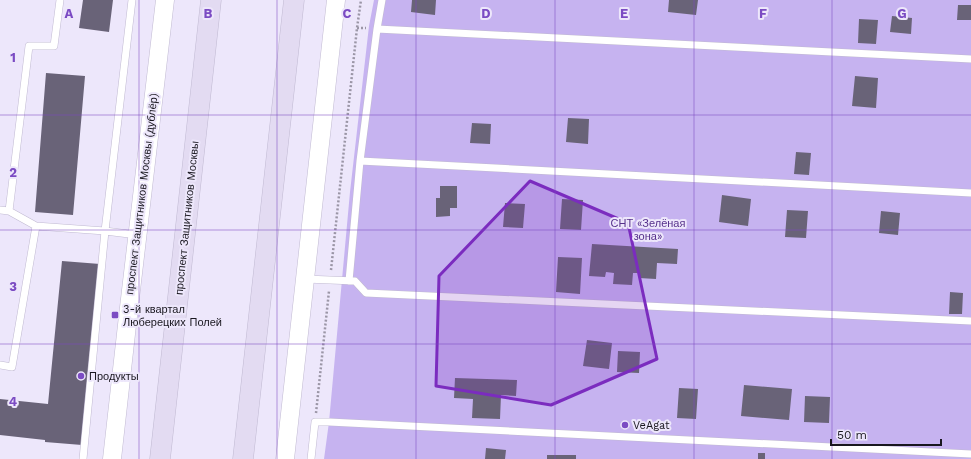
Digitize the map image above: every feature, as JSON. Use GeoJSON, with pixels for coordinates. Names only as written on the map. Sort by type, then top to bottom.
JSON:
{"type":"FeatureCollection","features":[{"type":"Feature","properties":{"kind":"main road","name":"проспект Защитников Москвы"},"geometry":{"type":"LineString","coordinates":[[160,459],[211,0]]}},
{"type":"Feature","properties":{"kind":"main road"},"geometry":{"type":"LineString","coordinates":[[243,459],[294,0]]}},
{"type":"Feature","properties":{"kind":"street","name":"проспект Защитников Москвы (дублёр)"},"geometry":{"type":"LineString","coordinates":[[112,459],[165,0]]}},
{"type":"Feature","properties":{"kind":"street"},"geometry":{"type":"LineString","coordinates":[[285,459],[336,0]]}},
{"type":"Feature","properties":{"kind":"lane"},"geometry":{"type":"LineString","coordinates":[[9,211],[28,46],[54,46],[60,0]]}},
{"type":"Feature","properties":{"kind":"lane"},"geometry":{"type":"LineString","coordinates":[[83,459],[105,230],[132,0]]}},
{"type":"Feature","properties":{"kind":"lane"},"geometry":{"type":"LineString","coordinates":[[349,281],[360,161],[376,29],[382,0]]}},
{"type":"Feature","properties":{"kind":"lane"},"geometry":{"type":"LineString","coordinates":[[376,29],[971,59]]}},
{"type":"Feature","properties":{"kind":"lane"},"geometry":{"type":"LineString","coordinates":[[360,161],[971,193]]}},
{"type":"Feature","properties":{"kind":"lane"},"geometry":{"type":"LineString","coordinates":[[0,210],[9,211],[36,226],[105,230],[137,235]]}},
{"type":"Feature","properties":{"kind":"lane"},"geometry":{"type":"LineString","coordinates":[[0,365],[12,367],[36,226]]}},
{"type":"Feature","properties":{"kind":"lane"},"geometry":{"type":"LineString","coordinates":[[305,278],[355,281],[366,293],[971,321]]}},
{"type":"Feature","properties":{"kind":"lane"},"geometry":{"type":"LineString","coordinates":[[311,459],[315,422],[971,454]]}},
{"type":"Feature","properties":{"kind":"path"},"geometry":{"type":"LineString","coordinates":[[315,422],[361,0]]}},
{"type":"Feature","properties":{"kind":"highlighted area"},"geometry":{"type":"Polygon","coordinates":[[[530,181],[628,223],[657,359],[551,405],[436,386],[439,276],[530,181]]]}},
{"type":"Feature","properties":{"kind":"green space","name":"СНТ «Зелёная зона»"},"geometry":{"type":"Polygon","coordinates":[[[374,0],[971,0],[971,459],[324,459],[329,422],[350,192],[369,26],[374,0]]]}},
{"type":"Feature","properties":{"kind":"building"},"geometry":{"type":"Polygon","coordinates":[[[83,0],[113,0],[109,32],[79,28],[83,0]]]}},
{"type":"Feature","properties":{"kind":"building"},"geometry":{"type":"Polygon","coordinates":[[[412,0],[436,0],[435,15],[411,12],[412,0]]]}},
{"type":"Feature","properties":{"kind":"building"},"geometry":{"type":"Polygon","coordinates":[[[669,0],[698,0],[696,15],[668,12],[669,0]]]}},
{"type":"Feature","properties":{"kind":"building"},"geometry":{"type":"Polygon","coordinates":[[[958,5],[971,5],[971,20],[957,20],[958,5]]]}},
{"type":"Feature","properties":{"kind":"building"},"geometry":{"type":"Polygon","coordinates":[[[892,16],[912,18],[911,34],[890,32],[892,16]]]}},
{"type":"Feature","properties":{"kind":"building"},"geometry":{"type":"Polygon","coordinates":[[[859,19],[878,20],[876,44],[858,43],[859,19]]]}},
{"type":"Feature","properties":{"kind":"building"},"geometry":{"type":"Polygon","coordinates":[[[46,73],[85,76],[73,215],[35,212],[46,73]]]}},
{"type":"Feature","properties":{"kind":"building"},"geometry":{"type":"Polygon","coordinates":[[[855,76],[878,78],[876,108],[852,106],[855,76]]]}},
{"type":"Feature","properties":{"kind":"building"},"geometry":{"type":"Polygon","coordinates":[[[568,118],[589,119],[588,144],[566,142],[568,118]]]}},
{"type":"Feature","properties":{"kind":"building"},"geometry":{"type":"Polygon","coordinates":[[[472,123],[491,124],[490,144],[470,143],[472,123]]]}},
{"type":"Feature","properties":{"kind":"building"},"geometry":{"type":"Polygon","coordinates":[[[796,152],[811,153],[809,175],[794,174],[796,152]]]}},
{"type":"Feature","properties":{"kind":"building"},"geometry":{"type":"Polygon","coordinates":[[[440,186],[457,186],[457,208],[450,208],[450,216],[436,217],[436,198],[440,198],[440,186]]]}},
{"type":"Feature","properties":{"kind":"building"},"geometry":{"type":"Polygon","coordinates":[[[722,195],[751,199],[748,226],[719,222],[722,195]]]}},
{"type":"Feature","properties":{"kind":"building"},"geometry":{"type":"Polygon","coordinates":[[[562,199],[583,200],[581,230],[560,229],[562,199]]]}},
{"type":"Feature","properties":{"kind":"building"},"geometry":{"type":"Polygon","coordinates":[[[505,203],[525,204],[523,228],[503,227],[505,203]]]}},
{"type":"Feature","properties":{"kind":"building"},"geometry":{"type":"Polygon","coordinates":[[[787,210],[808,211],[806,238],[785,237],[787,210]]]}},
{"type":"Feature","properties":{"kind":"building"},"geometry":{"type":"Polygon","coordinates":[[[881,211],[900,213],[898,235],[879,233],[881,211]]]}},
{"type":"Feature","properties":{"kind":"building"},"geometry":{"type":"Polygon","coordinates":[[[592,244],[678,249],[677,264],[657,263],[656,279],[639,278],[639,273],[633,273],[632,285],[613,284],[614,273],[606,272],[605,277],[589,276],[592,244]]]}},
{"type":"Feature","properties":{"kind":"building"},"geometry":{"type":"Polygon","coordinates":[[[558,257],[582,258],[580,294],[556,292],[558,257]]]}},
{"type":"Feature","properties":{"kind":"building"},"geometry":{"type":"Polygon","coordinates":[[[62,261],[100,264],[82,445],[45,442],[45,440],[0,435],[0,399],[48,404],[62,261]]]}},
{"type":"Feature","properties":{"kind":"building"},"geometry":{"type":"Polygon","coordinates":[[[950,292],[963,293],[962,314],[949,314],[950,292]]]}},
{"type":"Feature","properties":{"kind":"building"},"geometry":{"type":"Polygon","coordinates":[[[587,340],[612,343],[609,369],[583,366],[587,340]]]}},
{"type":"Feature","properties":{"kind":"building"},"geometry":{"type":"Polygon","coordinates":[[[618,351],[640,352],[639,373],[617,372],[618,351]]]}},
{"type":"Feature","properties":{"kind":"building"},"geometry":{"type":"Polygon","coordinates":[[[455,378],[517,380],[516,396],[501,395],[500,419],[472,418],[473,399],[454,398],[455,378]]]}},
{"type":"Feature","properties":{"kind":"building"},"geometry":{"type":"Polygon","coordinates":[[[744,385],[792,389],[789,420],[741,416],[744,385]]]}},
{"type":"Feature","properties":{"kind":"building"},"geometry":{"type":"Polygon","coordinates":[[[679,388],[698,389],[696,419],[677,418],[679,388]]]}},
{"type":"Feature","properties":{"kind":"building"},"geometry":{"type":"Polygon","coordinates":[[[805,396],[830,397],[829,423],[804,422],[805,396]]]}},
{"type":"Feature","properties":{"kind":"building"},"geometry":{"type":"Polygon","coordinates":[[[486,448],[506,450],[505,459],[485,459],[486,448]]]}},
{"type":"Feature","properties":{"kind":"building"},"geometry":{"type":"Polygon","coordinates":[[[758,453],[765,453],[765,459],[758,459],[758,453]]]}},
{"type":"Feature","properties":{"kind":"building"},"geometry":{"type":"Polygon","coordinates":[[[547,455],[576,455],[576,459],[547,459],[547,455]]]}},
{"type":"Feature","properties":{"kind":"place","name":"3-й квартал Люберецких Полей"},"geometry":{"type":"Point","coordinates":[115,315]}},
{"type":"Feature","properties":{"kind":"place","name":"Продукты"},"geometry":{"type":"Point","coordinates":[81,376]}},
{"type":"Feature","properties":{"kind":"place","name":"VeAgat"},"geometry":{"type":"Point","coordinates":[625,425]}}]}
